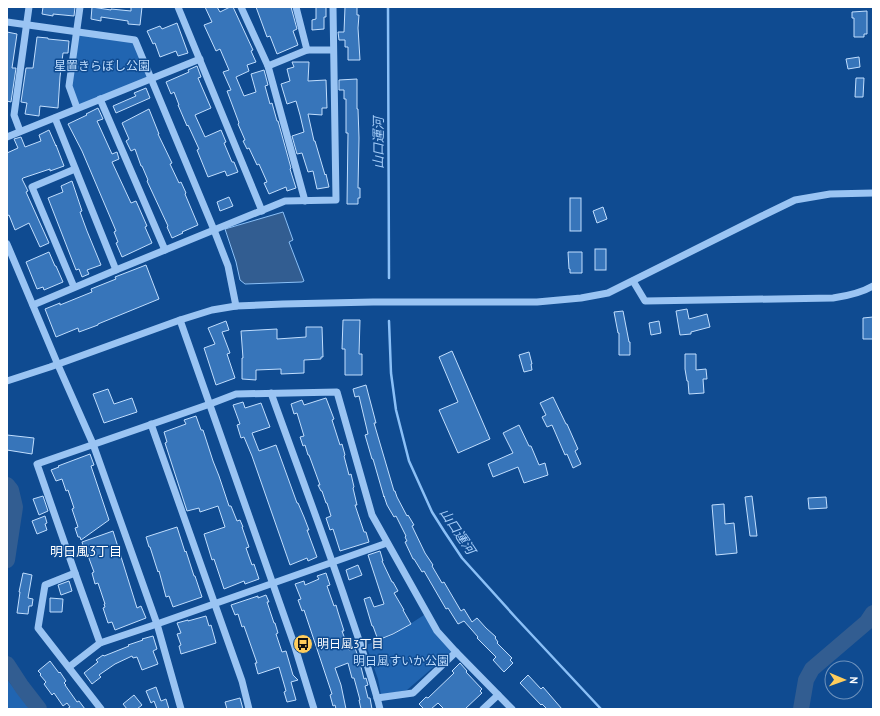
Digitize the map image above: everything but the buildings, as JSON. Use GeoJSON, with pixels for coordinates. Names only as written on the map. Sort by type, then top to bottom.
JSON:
{"type":"FeatureCollection","features":[{"type":"Feature","properties":{"kind":"street"},"geometry":{"type":"LineString","coordinates":[[20,131],[14,115],[29,7]]}},
{"type":"Feature","properties":{"kind":"street"},"geometry":{"type":"LineString","coordinates":[[77,108],[69,86],[80,7]]}},
{"type":"Feature","properties":{"kind":"street"},"geometry":{"type":"LineString","coordinates":[[178,7],[262,211]]}},
{"type":"Feature","properties":{"kind":"street"},"geometry":{"type":"LineString","coordinates":[[242,7],[268,66],[306,201]]}},
{"type":"Feature","properties":{"kind":"street"},"geometry":{"type":"LineString","coordinates":[[296,7],[307,50]]}},
{"type":"Feature","properties":{"kind":"street"},"geometry":{"type":"LineString","coordinates":[[32,305],[285,201],[336,200],[333,7]]}},
{"type":"Feature","properties":{"kind":"street"},"geometry":{"type":"LineString","coordinates":[[7,22],[26,26],[135,40],[228,266],[236,306]]}},
{"type":"Feature","properties":{"kind":"street"},"geometry":{"type":"LineString","coordinates":[[268,66],[307,50],[334,50]]}},
{"type":"Feature","properties":{"kind":"street"},"geometry":{"type":"LineString","coordinates":[[7,137],[200,59]]}},
{"type":"Feature","properties":{"kind":"street"},"geometry":{"type":"LineString","coordinates":[[100,99],[165,250]]}},
{"type":"Feature","properties":{"kind":"street"},"geometry":{"type":"LineString","coordinates":[[54,118],[116,270]]}},
{"type":"Feature","properties":{"kind":"street"},"geometry":{"type":"LineString","coordinates":[[74,287],[32,187],[75,169]]}},
{"type":"Feature","properties":{"kind":"street"},"geometry":{"type":"LineString","coordinates":[[7,381],[58,365],[180,320],[212,310],[236,306],[373,302],[537,302],[581,298],[608,293],[795,200],[830,194],[873,193]]}},
{"type":"Feature","properties":{"kind":"street"},"geometry":{"type":"LineString","coordinates":[[7,244],[93,444],[157,624],[181,709]]}},
{"type":"Feature","properties":{"kind":"street"},"geometry":{"type":"LineString","coordinates":[[633,281],[645,301],[833,298],[847,296],[873,286]]}},
{"type":"Feature","properties":{"kind":"street"},"geometry":{"type":"LineString","coordinates":[[180,320],[273,583],[314,709]]}},
{"type":"Feature","properties":{"kind":"street"},"geometry":{"type":"LineString","coordinates":[[100,643],[37,464],[236,394],[337,392],[372,515],[387,543],[437,631],[512,709]]}},
{"type":"Feature","properties":{"kind":"street"},"geometry":{"type":"LineString","coordinates":[[271,393],[332,562],[372,680],[380,709]]}},
{"type":"Feature","properties":{"kind":"street"},"geometry":{"type":"LineString","coordinates":[[151,424],[242,681],[249,709]]}},
{"type":"Feature","properties":{"kind":"street"},"geometry":{"type":"LineString","coordinates":[[69,667],[100,643],[387,543]]}},
{"type":"Feature","properties":{"kind":"street"},"geometry":{"type":"LineString","coordinates":[[75,573],[45,585],[38,628],[101,709]]}},
{"type":"Feature","properties":{"kind":"street"},"geometry":{"type":"LineString","coordinates":[[377,698],[413,693],[456,652]]}},
{"type":"Feature","properties":{"kind":"street"},"geometry":{"type":"LineString","coordinates":[[483,709],[498,694]]}},
{"type":"Feature","properties":{"kind":"green space","name":"星置きらぼし公園"},"geometry":{"type":"Polygon","coordinates":[[[76,32],[135,40],[151,79],[77,108],[69,86],[76,32]]]}},
{"type":"Feature","properties":{"kind":"green space","name":"明日風すいか公園"},"geometry":{"type":"Polygon","coordinates":[[[424,615],[452,651],[407,690],[381,695],[378,679],[366,645],[393,635],[424,615]]]}},
{"type":"Feature","properties":{"kind":"green space"},"geometry":{"type":"Polygon","coordinates":[[[7,679],[30,709],[7,709],[7,679]]]}},
{"type":"Feature","properties":{"kind":"shaded area"},"geometry":{"type":"Polygon","coordinates":[[[283,212],[293,240],[289,242],[304,281],[245,284],[240,280],[236,262],[225,229],[283,212]]]}},
{"type":"Feature","properties":{"kind":"waterway","name":"山口運河"},"geometry":{"type":"LineString","coordinates":[[388,7],[389,278]]}},
{"type":"Feature","properties":{"kind":"waterway","name":"山口運河"},"geometry":{"type":"LineString","coordinates":[[389,321],[391,373],[396,410],[409,461],[432,512],[462,558],[601,709]]}},
{"type":"Feature","properties":{"kind":"waterway"},"geometry":{"type":"LineString","coordinates":[[7,485],[11,490],[15,507],[7,560]]}},
{"type":"Feature","properties":{"kind":"waterway"},"geometry":{"type":"LineString","coordinates":[[801,709],[806,680],[812,669],[867,622],[873,613]]}},
{"type":"Feature","properties":{"kind":"waterway"},"geometry":{"type":"LineString","coordinates":[[7,664],[39,709]]}},
{"type":"Feature","properties":{"kind":"place","name":"明日風3丁目"},"geometry":{"type":"Point","coordinates":[303,644]}},
{"type":"Feature","properties":{"kind":"district","name":"明日風3丁目"},"geometry":{"type":"Point","coordinates":[86,551]}}]}
